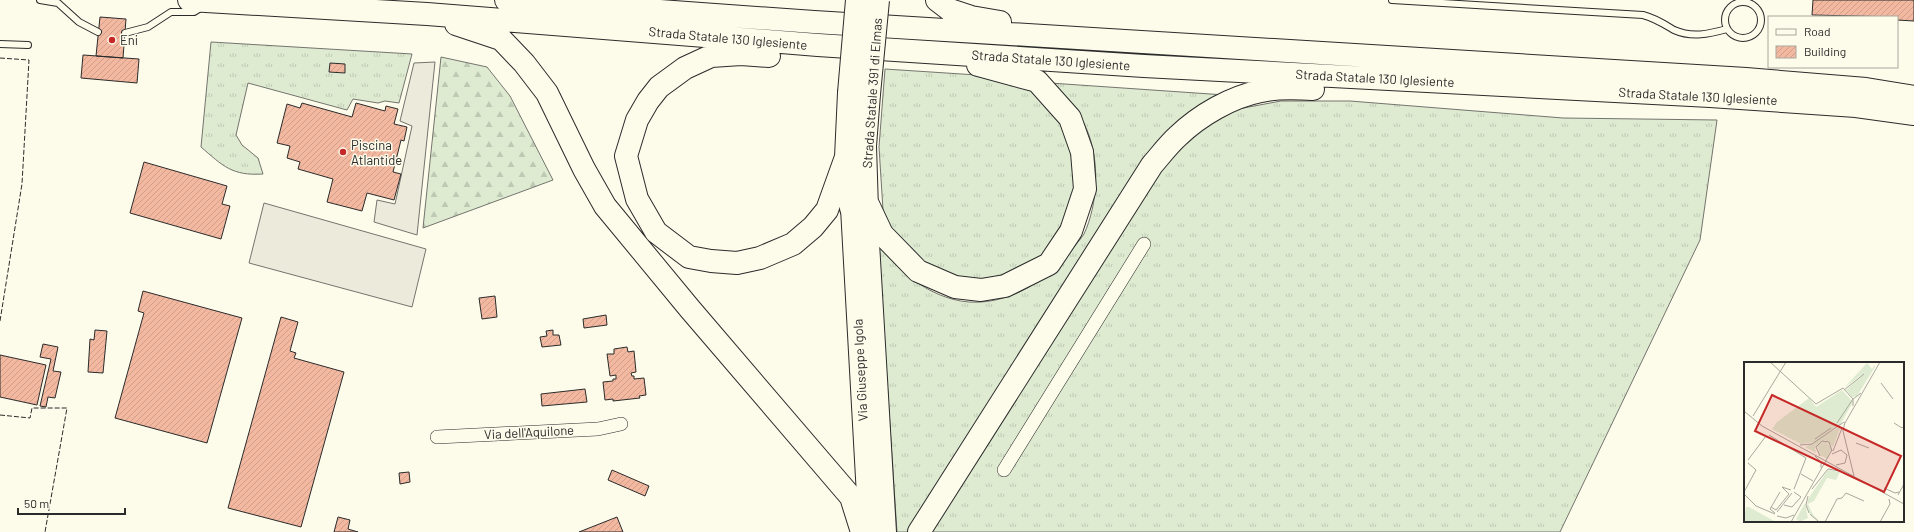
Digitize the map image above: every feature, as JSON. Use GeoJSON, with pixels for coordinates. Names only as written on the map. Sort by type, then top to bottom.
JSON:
{"type":"FeatureCollection","features":[{"type":"Feature","properties":{"kind":"highway","name":"Strada Statale 130 Iglesiente"},"geometry":{"type":"LineString","coordinates":[[506,0],[814,22],[1746,79],[1866,90],[1914,97]]}},
{"type":"Feature","properties":{"kind":"highway"},"geometry":{"type":"LineString","coordinates":[[592,6],[614,0]]}},
{"type":"Feature","properties":{"kind":"highway"},"geometry":{"type":"LineString","coordinates":[[695,0],[725,2],[732,0]]}},
{"type":"Feature","properties":{"kind":"highway","name":"Strada Statale 391 di Elmas"},"geometry":{"type":"LineString","coordinates":[[857,0],[859,94],[865,146],[861,206]]}},
{"type":"Feature","properties":{"kind":"highway","name":"Strada Statale 391 di Elmas"},"geometry":{"type":"LineString","coordinates":[[861,206],[846,157],[878,0]]}},
{"type":"Feature","properties":{"kind":"highway"},"geometry":{"type":"LineString","coordinates":[[937,0],[950,10],[1052,37]]}},
{"type":"Feature","properties":{"kind":"highway","name":"Strada Statale 130 Iglesiente"},"geometry":{"type":"LineString","coordinates":[[198,1],[426,14],[818,45],[1144,66],[1710,96],[1856,106],[1914,114]]}},
{"type":"Feature","properties":{"kind":"highway"},"geometry":{"type":"LineString","coordinates":[[426,14],[501,39],[524,63],[547,93],[584,169],[605,206],[690,309],[851,498],[862,532]]}},
{"type":"Feature","properties":{"kind":"highway"},"geometry":{"type":"LineString","coordinates":[[818,45],[799,58],[741,54],[711,56],[685,68],[659,88],[648,101],[637,120],[626,156],[636,199],[656,232],[689,257],[711,261],[737,263],[760,258],[793,244],[813,227],[828,210],[846,157]]}},
{"type":"Feature","properties":{"kind":"highway"},"geometry":{"type":"LineString","coordinates":[[861,206],[882,234],[918,271],[955,287],[981,290],[1005,286],[1049,264],[1071,231],[1085,189],[1082,152],[1070,118],[1037,81],[933,52]]}},
{"type":"Feature","properties":{"kind":"highway"},"geometry":{"type":"LineString","coordinates":[[919,532],[1152,165],[1178,136],[1202,117],[1229,102],[1261,91],[1291,88],[1389,91],[1416,80]]}},
{"type":"Feature","properties":{"kind":"main road","name":"Via Giuseppe Igola"},"geometry":{"type":"LineString","coordinates":[[861,206],[869,532]]}},
{"type":"Feature","properties":{"kind":"main road","name":"Via Giuseppe Igola"},"geometry":{"type":"LineString","coordinates":[[861,206],[886,532]]}},
{"type":"Feature","properties":{"kind":"street"},"geometry":{"type":"LineString","coordinates":[[1004,470],[1144,244]]}},
{"type":"Feature","properties":{"kind":"street","name":"Via dell'Aquilone"},"geometry":{"type":"LineString","coordinates":[[437,437],[598,429],[621,424]]}},
{"type":"Feature","properties":{"kind":"lane"},"geometry":{"type":"LineString","coordinates":[[40,0],[41,2],[58,3],[79,22],[98,32]]}},
{"type":"Feature","properties":{"kind":"lane"},"geometry":{"type":"LineString","coordinates":[[1392,0],[1643,15],[1653,17],[1685,34],[1694,35],[1727,29]]}},
{"type":"Feature","properties":{"kind":"lane"},"geometry":{"type":"LineString","coordinates":[[125,33],[148,27],[171,12],[194,12],[198,1]]}},
{"type":"Feature","properties":{"kind":"lane"},"geometry":{"type":"LineString","coordinates":[[1753,2],[1761,15],[1762,23],[1759,30],[1754,35],[1747,38],[1739,38],[1732,35],[1727,29],[1725,22],[1726,14],[1730,8],[1736,4],[1753,2]]}},
{"type":"Feature","properties":{"kind":"lane"},"geometry":{"type":"LineString","coordinates":[[0,44],[28,45]]}},
{"type":"Feature","properties":{"kind":"green space"},"geometry":{"type":"Polygon","coordinates":[[[211,42],[412,54],[399,103],[385,101],[378,103],[353,99],[347,110],[248,83],[236,135],[242,145],[258,158],[263,174],[252,174],[243,173],[229,168],[216,160],[201,147],[211,42]]]}},
{"type":"Feature","properties":{"kind":"green space"},"geometry":{"type":"Polygon","coordinates":[[[441,57],[487,67],[510,96],[553,180],[423,228],[441,57]]]}},
{"type":"Feature","properties":{"kind":"green space"},"geometry":{"type":"Polygon","coordinates":[[[885,69],[992,76],[1022,85],[1040,96],[1058,113],[1076,154],[1074,205],[1049,251],[1027,269],[978,284],[922,267],[890,230],[883,210],[879,147],[885,69]]]}},
{"type":"Feature","properties":{"kind":"green space"},"geometry":{"type":"Polygon","coordinates":[[[1050,83],[1225,95],[1210,101],[910,532],[897,532],[878,244],[910,278],[940,295],[969,302],[986,302],[1020,292],[1049,273],[1062,261],[1084,234],[1089,222],[1095,196],[1096,182],[1094,155],[1084,123],[1066,99],[1050,83]]]}},
{"type":"Feature","properties":{"kind":"green space"},"geometry":{"type":"Polygon","coordinates":[[[1281,101],[1350,101],[1563,118],[1717,120],[1700,240],[1560,532],[928,532],[1165,163],[1209,123],[1238,109],[1281,101]]]}},
{"type":"Feature","properties":{"kind":"shaded area"},"geometry":{"type":"Polygon","coordinates":[[[435,62],[417,235],[374,222],[377,200],[395,204],[412,126],[400,121],[414,63],[435,62]]]}},
{"type":"Feature","properties":{"kind":"shaded area"},"geometry":{"type":"Polygon","coordinates":[[[264,203],[426,249],[412,307],[249,263],[264,203]]]}},
{"type":"Feature","properties":{"kind":"building"},"geometry":{"type":"Polygon","coordinates":[[[1813,0],[1914,0],[1914,21],[1898,20],[1898,16],[1812,15],[1813,0]]]}},
{"type":"Feature","properties":{"kind":"building"},"geometry":{"type":"Polygon","coordinates":[[[100,17],[126,19],[123,58],[96,56],[100,17]]]}},
{"type":"Feature","properties":{"kind":"building"},"geometry":{"type":"Polygon","coordinates":[[[83,55],[139,59],[137,83],[81,78],[83,55]]]}},
{"type":"Feature","properties":{"kind":"building"},"geometry":{"type":"Polygon","coordinates":[[[330,63],[345,64],[345,73],[329,72],[330,63]]]}},
{"type":"Feature","properties":{"kind":"building","name":"Piscina Atlantide"},"geometry":{"type":"Polygon","coordinates":[[[302,103],[352,117],[356,103],[385,111],[386,106],[398,109],[394,124],[407,127],[404,141],[401,140],[393,172],[401,174],[394,200],[367,193],[362,211],[327,202],[333,179],[298,169],[300,162],[287,158],[290,146],[277,143],[287,104],[300,108],[302,103]]]}},
{"type":"Feature","properties":{"kind":"building"},"geometry":{"type":"Polygon","coordinates":[[[144,162],[227,186],[222,204],[230,206],[221,239],[130,213],[144,162]]]}},
{"type":"Feature","properties":{"kind":"building"},"geometry":{"type":"Polygon","coordinates":[[[143,291],[242,318],[207,443],[115,418],[144,313],[138,311],[143,291]]]}},
{"type":"Feature","properties":{"kind":"building"},"geometry":{"type":"Polygon","coordinates":[[[495,296],[497,317],[482,319],[479,298],[495,296]]]}},
{"type":"Feature","properties":{"kind":"building"},"geometry":{"type":"Polygon","coordinates":[[[606,315],[607,325],[584,328],[583,319],[606,315]]]}},
{"type":"Feature","properties":{"kind":"building"},"geometry":{"type":"Polygon","coordinates":[[[281,317],[298,322],[290,351],[296,353],[294,358],[344,372],[301,527],[228,508],[281,317]]]}},
{"type":"Feature","properties":{"kind":"building"},"geometry":{"type":"Polygon","coordinates":[[[95,330],[107,331],[103,373],[88,372],[90,339],[94,340],[95,330]]]}},
{"type":"Feature","properties":{"kind":"building"},"geometry":{"type":"Polygon","coordinates":[[[553,330],[553,335],[559,335],[561,345],[542,347],[540,337],[547,336],[546,331],[553,330]]]}},
{"type":"Feature","properties":{"kind":"building"},"geometry":{"type":"Polygon","coordinates":[[[43,344],[58,347],[53,371],[61,372],[55,398],[48,397],[46,407],[40,406],[51,359],[40,357],[43,344]]]}},
{"type":"Feature","properties":{"kind":"building"},"geometry":{"type":"Polygon","coordinates":[[[627,347],[628,352],[634,351],[636,372],[631,373],[632,376],[634,376],[634,379],[644,378],[646,395],[639,396],[640,398],[613,401],[613,399],[605,400],[603,382],[613,381],[613,379],[616,379],[616,375],[610,376],[607,354],[614,354],[614,349],[627,347]]]}},
{"type":"Feature","properties":{"kind":"building"},"geometry":{"type":"Polygon","coordinates":[[[0,355],[46,365],[37,405],[0,397],[0,355]]]}},
{"type":"Feature","properties":{"kind":"building"},"geometry":{"type":"Polygon","coordinates":[[[585,389],[587,402],[542,406],[541,394],[585,389]]]}},
{"type":"Feature","properties":{"kind":"building"},"geometry":{"type":"Polygon","coordinates":[[[612,470],[649,486],[645,496],[608,480],[612,470]]]}},
{"type":"Feature","properties":{"kind":"building"},"geometry":{"type":"Polygon","coordinates":[[[409,472],[410,482],[400,484],[399,473],[409,472]]]}},
{"type":"Feature","properties":{"kind":"building"},"geometry":{"type":"Polygon","coordinates":[[[338,517],[350,520],[348,529],[358,532],[334,532],[338,517]]]}},
{"type":"Feature","properties":{"kind":"building"},"geometry":{"type":"Polygon","coordinates":[[[617,517],[623,532],[579,532],[617,517]]]}},
{"type":"Feature","properties":{"kind":"fence"},"geometry":{"type":"LineString","coordinates":[[0,58],[29,60],[22,184],[0,321]]}},
{"type":"Feature","properties":{"kind":"fence"},"geometry":{"type":"LineString","coordinates":[[0,415],[30,418],[32,408],[67,408],[45,532]]}},
{"type":"Feature","properties":{"kind":"place","name":"Eni"},"geometry":{"type":"Point","coordinates":[112,40]}},
{"type":"Feature","properties":{"kind":"place","name":"Piscina Atlantide"},"geometry":{"type":"Point","coordinates":[343,152]}}]}
